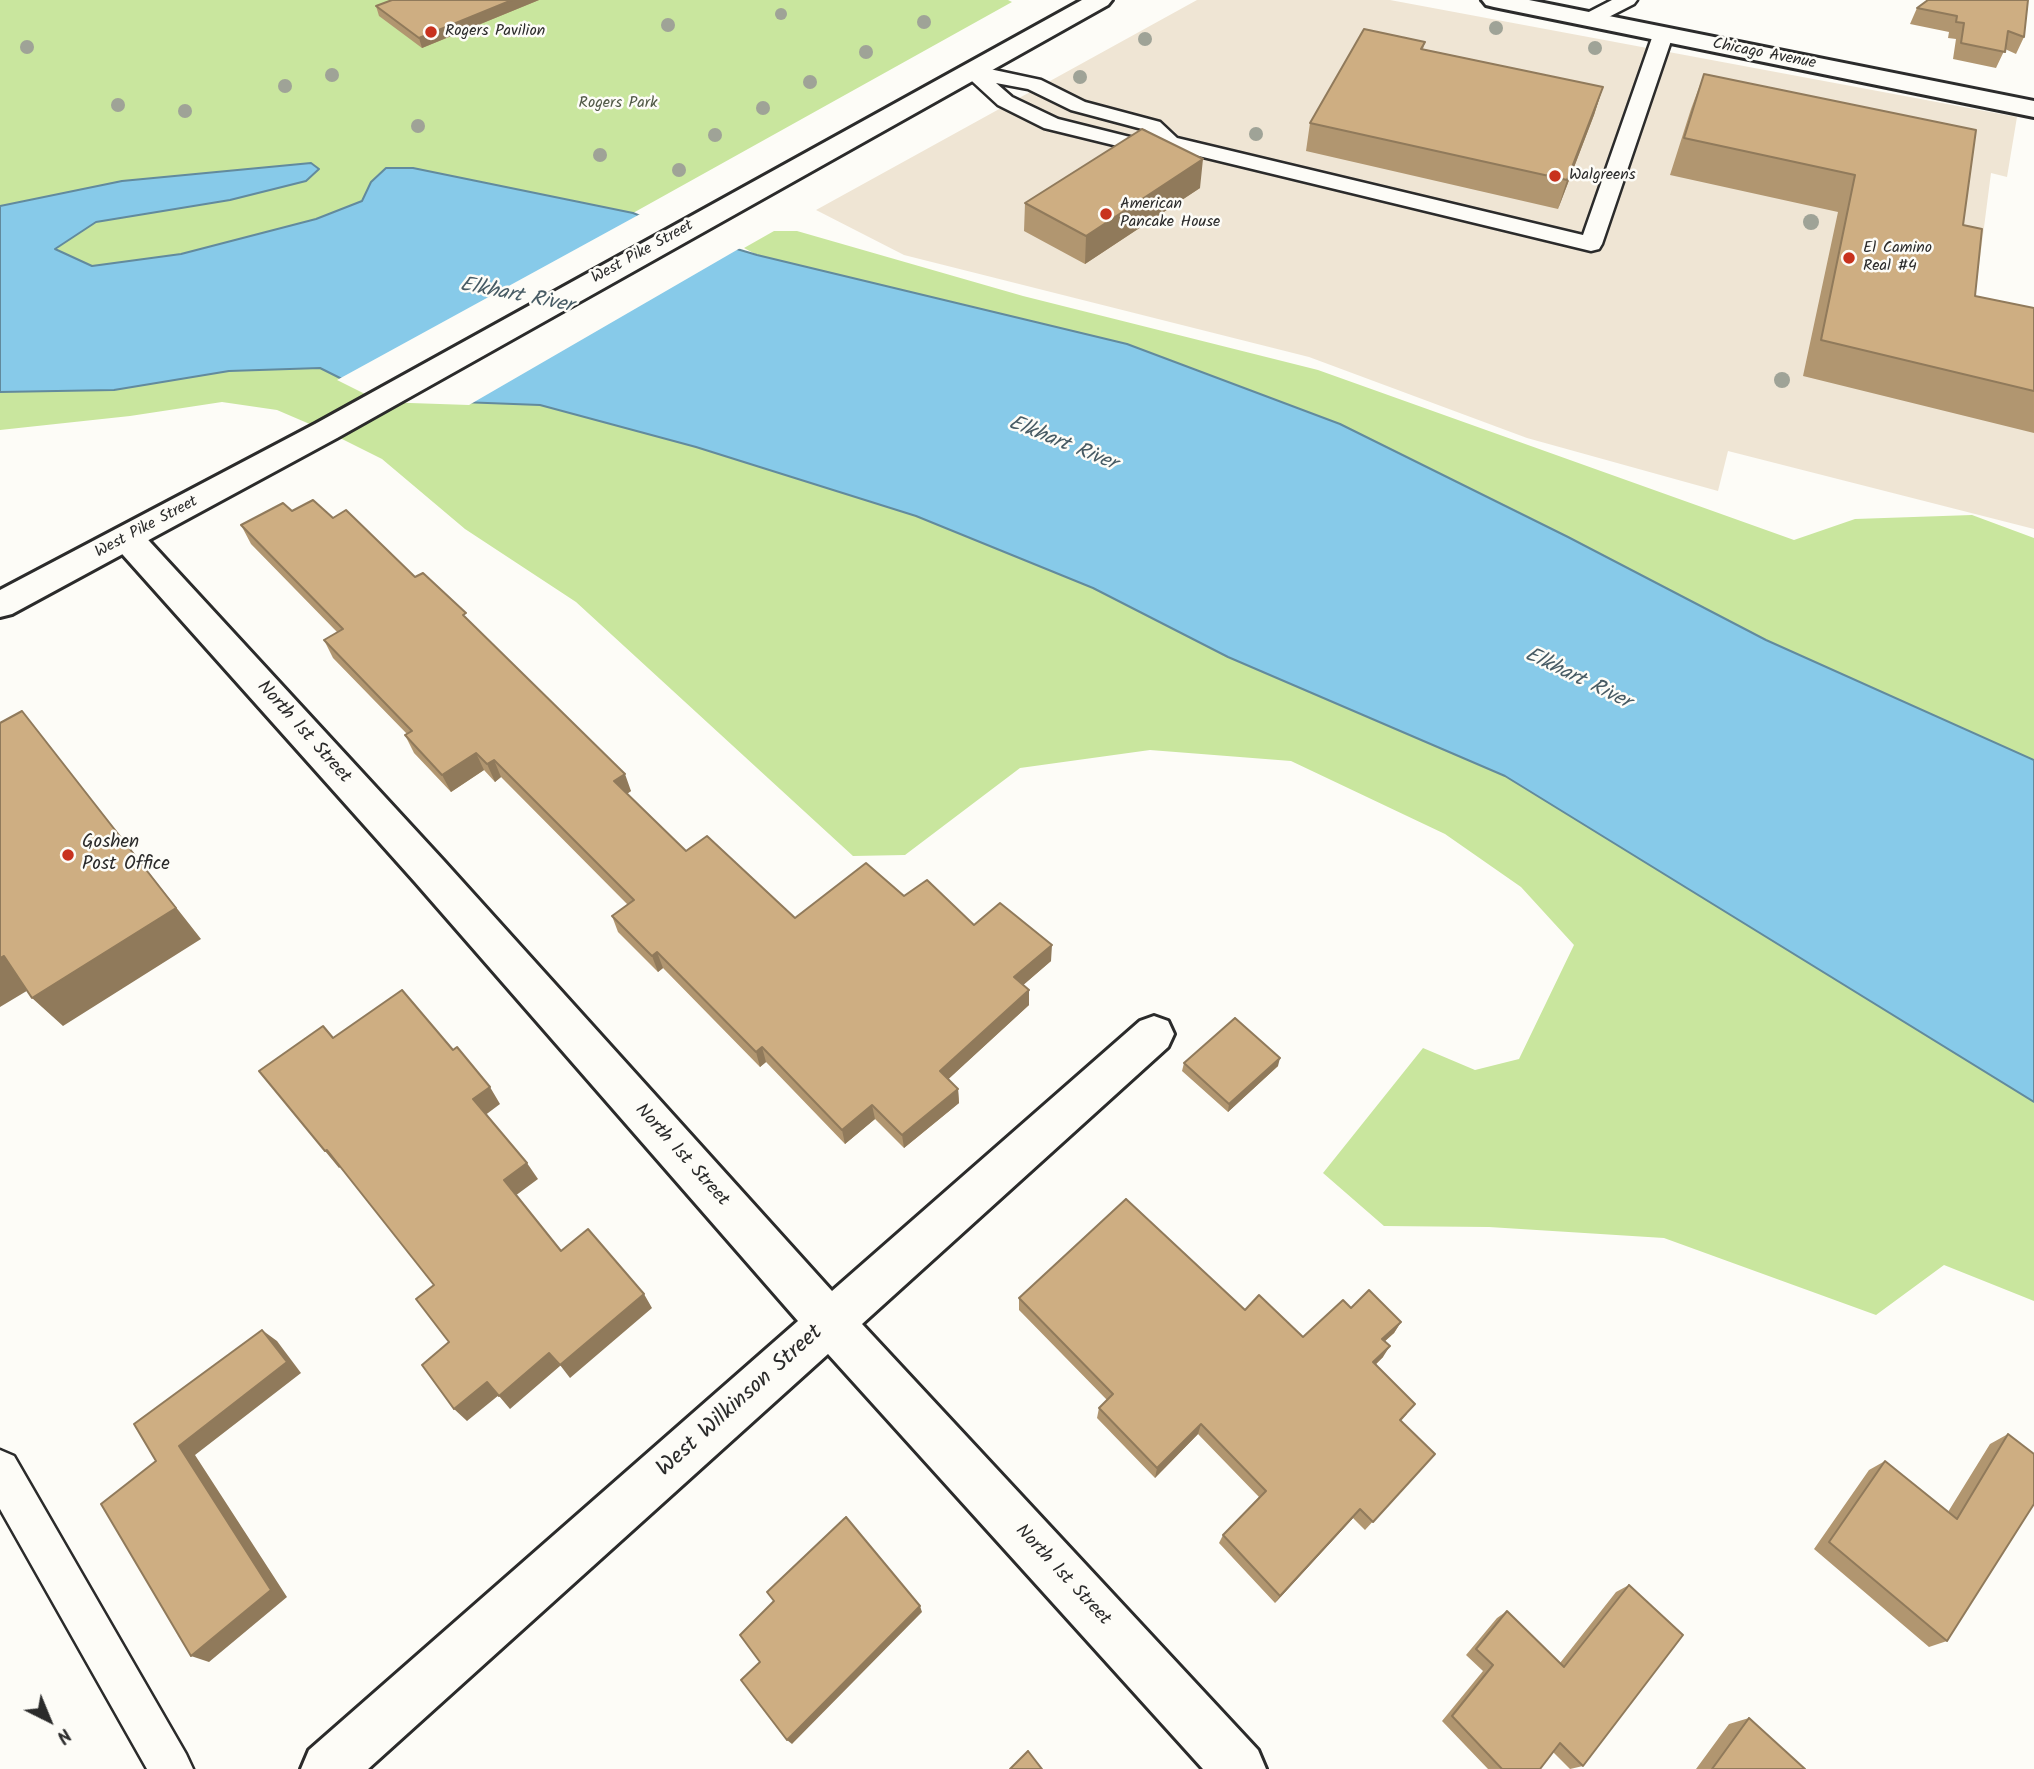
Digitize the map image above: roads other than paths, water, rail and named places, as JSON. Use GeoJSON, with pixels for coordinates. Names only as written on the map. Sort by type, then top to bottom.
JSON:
{"type":"FeatureCollection","features":[{"type":"Feature","properties":{"kind":"main road","name":"West Pike Street"},"geometry":{"type":"LineString","coordinates":[[0,605],[326,430],[1100,0]]}},
{"type":"Feature","properties":{"kind":"main road","name":"Chicago Avenue"},"geometry":{"type":"LineString","coordinates":[[1494,0],[2034,109]]}},
{"type":"Feature","properties":{"kind":"main road","name":"North 1st Street"},"geometry":{"type":"LineString","coordinates":[[127,538],[429,871],[830,1324],[1240,1769]]}},
{"type":"Feature","properties":{"kind":"main road","name":"West Wilkinson Street"},"geometry":{"type":"LineString","coordinates":[[328,1769],[1154,1034]]}},
{"type":"Feature","properties":{"kind":"lane"},"geometry":{"type":"LineString","coordinates":[[1590,19],[1627,0]]}},
{"type":"Feature","properties":{"kind":"lane"},"geometry":{"type":"LineString","coordinates":[[971,71],[1005,101],[1051,124],[1138,145],[1170,143],[1591,244],[1663,34]]}},
{"type":"Feature","properties":{"kind":"lane"},"geometry":{"type":"LineString","coordinates":[[0,1470],[171,1769]]}},
{"type":"Feature","properties":{"kind":"water","name":"Elkhart River"},"geometry":{"type":"Polygon","coordinates":[[[311,163],[319,169],[306,181],[230,200],[96,222],[55,249],[92,266],[181,254],[316,219],[362,201],[371,182],[386,168],[413,168],[633,213],[680,232],[757,255],[1127,344],[1340,424],[1568,537],[1766,640],[2034,760],[2034,1102],[1505,776],[1228,657],[1093,588],[916,516],[696,447],[540,405],[382,399],[320,368],[229,371],[114,390],[0,392],[0,206],[122,181],[311,163]]]}},
{"type":"Feature","properties":{"kind":"place","name":"Rogers Pavilion"},"geometry":{"type":"Point","coordinates":[431,32]}},
{"type":"Feature","properties":{"kind":"place","name":"Walgreens"},"geometry":{"type":"Point","coordinates":[1555,176]}},
{"type":"Feature","properties":{"kind":"place","name":"American Pancake House"},"geometry":{"type":"Point","coordinates":[1106,214]}},
{"type":"Feature","properties":{"kind":"place","name":"El Camino Real #4"},"geometry":{"type":"Point","coordinates":[1849,258]}},
{"type":"Feature","properties":{"kind":"place","name":"Goshen Post Office"},"geometry":{"type":"Point","coordinates":[68,855]}},
{"type":"Feature","properties":{"kind":"park label","name":"Rogers Park"},"geometry":{"type":"Point","coordinates":[618,104]}}]}
